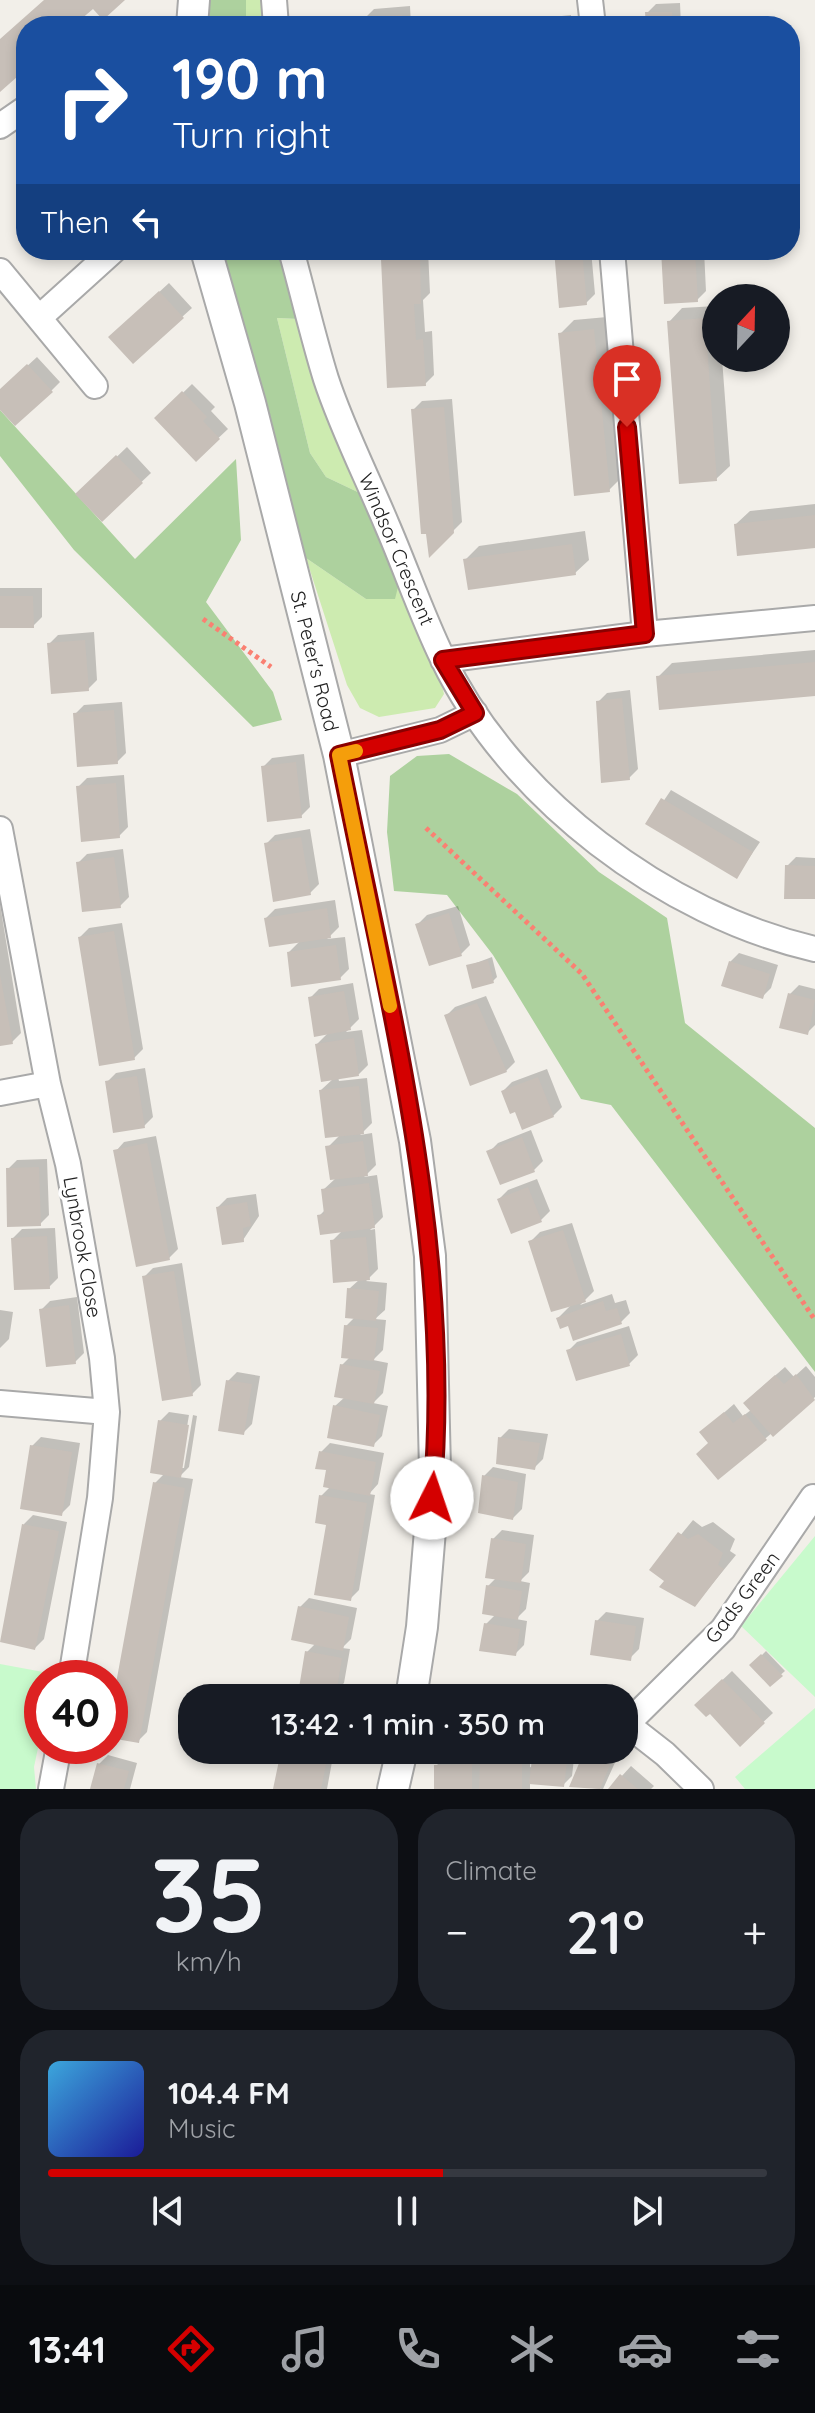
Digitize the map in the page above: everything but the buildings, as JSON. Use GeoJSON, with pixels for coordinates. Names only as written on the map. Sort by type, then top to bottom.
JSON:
{"type":"FeatureCollection","features":[{"type":"Feature","properties":{"kind":"street"},"geometry":{"type":"LineString","coordinates":[[40,317],[103,260]]}},
{"type":"Feature","properties":{"kind":"street","name":"St. Peter's Road"},"geometry":{"type":"LineString","coordinates":[[209,260],[250,403],[339,755],[403,1066],[430,1256],[435,1470],[422,1627],[413,1684]]}},
{"type":"Feature","properties":{"kind":"street","name":"Windsor Crescent"},"geometry":{"type":"LineString","coordinates":[[294,260],[327,380],[443,660],[475,713],[530,781],[592,839],[684,902],[787,943],[815,949]]}},
{"type":"Feature","properties":{"kind":"street"},"geometry":{"type":"LineString","coordinates":[[613,260],[645,634]]}},
{"type":"Feature","properties":{"kind":"street"},"geometry":{"type":"LineString","coordinates":[[0,271],[95,386]]}},
{"type":"Feature","properties":{"kind":"street"},"geometry":{"type":"LineString","coordinates":[[443,660],[645,634],[815,618]]}},
{"type":"Feature","properties":{"kind":"street"},"geometry":{"type":"LineString","coordinates":[[339,755],[440,730],[475,713]]}},
{"type":"Feature","properties":{"kind":"street","name":"Lynbrook Close"},"geometry":{"type":"LineString","coordinates":[[0,829],[48,1084],[68,1164],[102,1358],[107,1412],[100,1498],[74,1660]]}},
{"type":"Feature","properties":{"kind":"street"},"geometry":{"type":"LineString","coordinates":[[0,1093],[48,1084]]}},
{"type":"Feature","properties":{"kind":"street"},"geometry":{"type":"LineString","coordinates":[[0,1403],[107,1412]]}},
{"type":"Feature","properties":{"kind":"street","name":"Gads Green"},"geometry":{"type":"LineString","coordinates":[[638,1711],[723,1629],[813,1497]]}},
{"type":"Feature","properties":{"kind":"street","name":"Gads Green"},"geometry":{"type":"LineString","coordinates":[[638,1734],[701,1789]]}},
{"type":"Feature","properties":{"kind":"street"},"geometry":{"type":"LineString","coordinates":[[51,1789],[56,1764]]}},
{"type":"Feature","properties":{"kind":"street"},"geometry":{"type":"LineString","coordinates":[[393,1789],[399,1764]]}},
{"type":"Feature","properties":{"kind":"path"},"geometry":{"type":"LineString","coordinates":[[203,619],[271,667]]}},
{"type":"Feature","properties":{"kind":"path"},"geometry":{"type":"LineString","coordinates":[[426,828],[582,974],[815,1320]]}},
{"type":"Feature","properties":{"kind":"green space"},"geometry":{"type":"Polygon","coordinates":[[[210,0],[246,0],[246,16],[209,16],[210,0]]]}},
{"type":"Feature","properties":{"kind":"green space"},"geometry":{"type":"Polygon","coordinates":[[[246,0],[265,0],[266,16],[246,16],[246,0]]]}},
{"type":"Feature","properties":{"kind":"green space"},"geometry":{"type":"Polygon","coordinates":[[[223,260],[284,260],[299,319],[277,318],[310,453],[326,477],[364,495],[399,583],[395,599],[366,599],[306,558],[223,260]]]}},
{"type":"Feature","properties":{"kind":"green space"},"geometry":{"type":"Polygon","coordinates":[[[277,318],[299,319],[364,495],[326,477],[310,453],[277,318]]]}},
{"type":"Feature","properties":{"kind":"green space"},"geometry":{"type":"Polygon","coordinates":[[[0,410],[135,559],[236,459],[241,540],[206,602],[273,692],[282,720],[253,727],[74,550],[0,456],[0,410]]]}},
{"type":"Feature","properties":{"kind":"green space"},"geometry":{"type":"Polygon","coordinates":[[[306,558],[366,599],[399,583],[439,672],[444,694],[435,708],[379,717],[360,708],[347,685],[306,558]]]}},
{"type":"Feature","properties":{"kind":"green space"},"geometry":{"type":"Polygon","coordinates":[[[449,754],[517,794],[599,872],[667,918],[685,1023],[815,1128],[815,1372],[611,1105],[581,1099],[493,955],[447,895],[394,891],[387,832],[390,776],[417,756],[449,754]]]}},
{"type":"Feature","properties":{"kind":"green space"},"geometry":{"type":"Polygon","coordinates":[[[815,1536],[815,1697],[741,1626],[815,1536]]]}},
{"type":"Feature","properties":{"kind":"green space"},"geometry":{"type":"Polygon","coordinates":[[[0,1664],[24,1668],[24,1764],[35,1764],[36,1789],[0,1789],[0,1664]]]}},
{"type":"Feature","properties":{"kind":"green space"},"geometry":{"type":"Polygon","coordinates":[[[815,1708],[815,1789],[745,1789],[735,1777],[815,1708]]]}},
{"type":"Feature","properties":{"kind":"slow traffic"},"geometry":{"type":"LineString","coordinates":[[356,751],[339,755],[390,1006]]}},
{"type":"Feature","properties":{"kind":"route"},"geometry":{"type":"LineString","coordinates":[[432,1498],[435,1360],[430,1256],[403,1066],[339,755],[440,730],[475,713],[443,660],[645,634],[627,427]]}}]}
